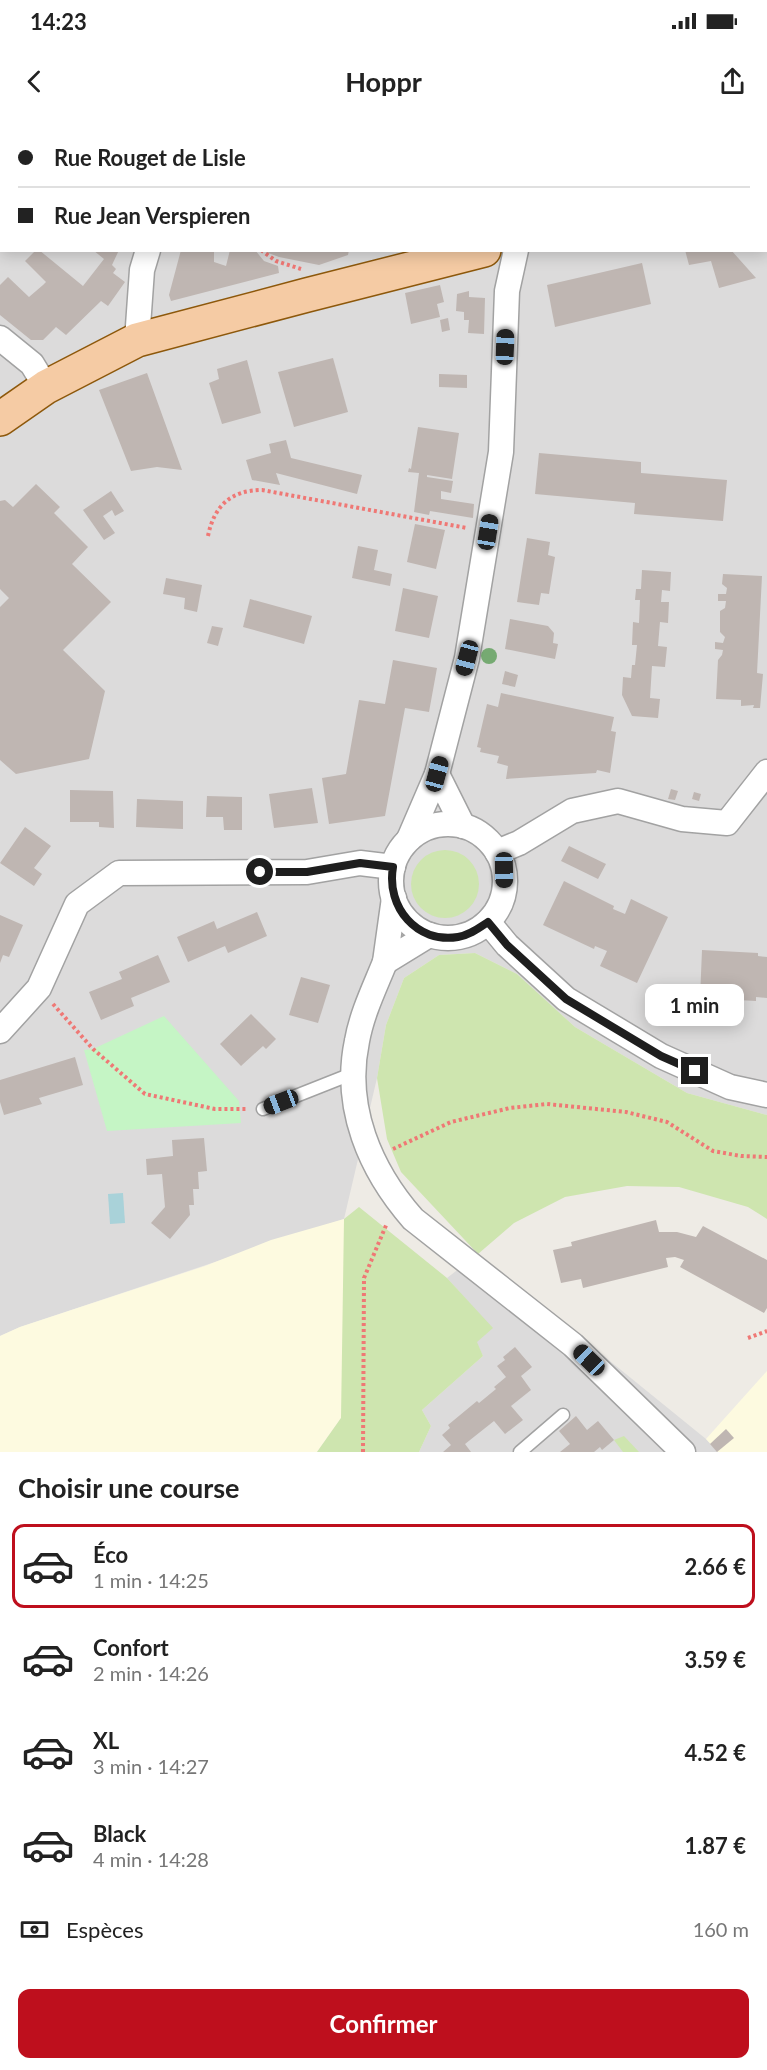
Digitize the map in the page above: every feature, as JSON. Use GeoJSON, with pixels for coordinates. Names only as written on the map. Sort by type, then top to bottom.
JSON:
{"type":"FeatureCollection","features":[{"type":"Feature","properties":{"kind":"main road"},"geometry":{"type":"LineString","coordinates":[[0,419],[46,387],[137,340],[476,252]]}},
{"type":"Feature","properties":{"kind":"street"},"geometry":{"type":"LineString","coordinates":[[137,340],[142,270],[147,252]]}},
{"type":"Feature","properties":{"kind":"street"},"geometry":{"type":"LineString","coordinates":[[409,839],[425,829],[444,824],[463,826],[483,836],[497,852],[504,870],[504,889],[499,907],[488,922],[460,937],[445,938],[429,935],[414,926],[401,914],[394,898],[392,885],[393,867],[398,854],[409,839],[437,774],[467,658],[501,452],[507,291],[516,252]]}},
{"type":"Feature","properties":{"kind":"street"},"geometry":{"type":"LineString","coordinates":[[0,338],[32,364],[46,387]]}},
{"type":"Feature","properties":{"kind":"street"},"geometry":{"type":"LineString","coordinates":[[497,852],[519,843],[572,811],[618,801],[682,819],[727,823],[767,772]]}},
{"type":"Feature","properties":{"kind":"street"},"geometry":{"type":"LineString","coordinates":[[437,774],[463,826]]}},
{"type":"Feature","properties":{"kind":"street"},"geometry":{"type":"LineString","coordinates":[[0,1031],[39,988],[78,904],[119,873],[307,872],[360,863],[393,867]]}},
{"type":"Feature","properties":{"kind":"street"},"geometry":{"type":"LineString","coordinates":[[394,898],[385,962],[369,1000],[356,1041],[354,1073],[356,1117],[371,1158],[396,1200],[413,1219],[573,1345],[683,1452]]}},
{"type":"Feature","properties":{"kind":"street"},"geometry":{"type":"LineString","coordinates":[[488,922],[507,945],[566,999],[661,1056],[730,1087],[767,1095]]}},
{"type":"Feature","properties":{"kind":"street"},"geometry":{"type":"LineString","coordinates":[[385,962],[429,935]]}},
{"type":"Feature","properties":{"kind":"lane"},"geometry":{"type":"LineString","coordinates":[[263,1109],[354,1073]]}},
{"type":"Feature","properties":{"kind":"lane"},"geometry":{"type":"LineString","coordinates":[[520,1452],[563,1415]]}},
{"type":"Feature","properties":{"kind":"path"},"geometry":{"type":"LineString","coordinates":[[264,252],[276,261],[301,268],[307,295]]}},
{"type":"Feature","properties":{"kind":"path"},"geometry":{"type":"LineString","coordinates":[[208,537],[211,522],[225,502],[234,495],[247,490],[262,490],[488,532]]}},
{"type":"Feature","properties":{"kind":"path"},"geometry":{"type":"LineString","coordinates":[[39,988],[93,1049],[145,1094],[215,1109],[263,1109]]}},
{"type":"Feature","properties":{"kind":"path"},"geometry":{"type":"LineString","coordinates":[[387,1151],[451,1122],[510,1108],[547,1104],[626,1112],[667,1122],[713,1150],[741,1156],[767,1156]]}},
{"type":"Feature","properties":{"kind":"path"},"geometry":{"type":"LineString","coordinates":[[363,1452],[364,1278],[396,1200]]}},
{"type":"Feature","properties":{"kind":"path"},"geometry":{"type":"LineString","coordinates":[[748,1338],[767,1331]]}},
{"type":"Feature","properties":{"kind":"shaded area"},"geometry":{"type":"Polygon","coordinates":[[[0,252],[767,252],[767,1115],[687,1093],[575,1027],[517,974],[475,953],[439,955],[404,978],[386,1025],[377,1078],[344,1219],[20,1327],[0,1336],[0,252]]]}},
{"type":"Feature","properties":{"kind":"shaded area"},"geometry":{"type":"Polygon","coordinates":[[[344,1219],[345,1386],[341,1418],[317,1452],[0,1452],[0,1336],[20,1327],[205,1266],[271,1240],[344,1219]]]}},
{"type":"Feature","properties":{"kind":"shaded area"},"geometry":{"type":"Polygon","coordinates":[[[478,1254],[706,1439],[718,1452],[419,1452],[431,1426],[422,1410],[483,1356],[476,1342],[492,1328],[447,1278],[478,1254]]]}},
{"type":"Feature","properties":{"kind":"shaded area"},"geometry":{"type":"Polygon","coordinates":[[[767,1371],[767,1452],[718,1452],[706,1439],[767,1371]]]}},
{"type":"Feature","properties":{"kind":"green space"},"geometry":{"type":"Polygon","coordinates":[[[445,850],[458,853],[469,860],[476,871],[479,884],[476,897],[469,908],[458,915],[445,918],[432,915],[421,908],[414,897],[411,884],[414,871],[421,860],[432,853],[445,850]]]}},
{"type":"Feature","properties":{"kind":"green space"},"geometry":{"type":"Polygon","coordinates":[[[475,953],[517,974],[575,1027],[687,1093],[767,1115],[767,1219],[748,1207],[679,1187],[627,1186],[565,1197],[514,1223],[478,1254],[401,1172],[387,1139],[377,1078],[386,1025],[404,978],[439,955],[475,953]]]}},
{"type":"Feature","properties":{"kind":"green space"},"geometry":{"type":"Polygon","coordinates":[[[164,1016],[239,1101],[241,1123],[107,1131],[84,1050],[93,1049],[164,1016]]]}},
{"type":"Feature","properties":{"kind":"green space"},"geometry":{"type":"Polygon","coordinates":[[[359,1207],[447,1278],[493,1328],[477,1342],[483,1356],[422,1410],[431,1426],[419,1452],[317,1452],[341,1418],[344,1219],[359,1207]]]}},
{"type":"Feature","properties":{"kind":"green space"},"geometry":{"type":"Polygon","coordinates":[[[624,1436],[639,1452],[623,1452],[614,1440],[624,1436]]]}},
{"type":"Feature","properties":{"kind":"water"},"geometry":{"type":"Polygon","coordinates":[[[123,1193],[125,1223],[110,1224],[108,1194],[123,1193]]]}},
{"type":"Feature","properties":{"kind":"building"},"geometry":{"type":"Polygon","coordinates":[[[34,252],[41,252],[83,286],[104,259],[95,252],[118,252],[112,265],[116,269],[113,273],[125,282],[108,306],[101,301],[66,335],[56,327],[43,340],[31,340],[0,315],[0,285],[8,277],[29,297],[46,282],[25,261],[34,252]]]}},
{"type":"Feature","properties":{"kind":"building"},"geometry":{"type":"Polygon","coordinates":[[[180,252],[214,252],[214,262],[226,266],[230,252],[257,252],[264,261],[278,266],[279,273],[171,301],[169,295],[180,252]]]}},
{"type":"Feature","properties":{"kind":"building"},"geometry":{"type":"Polygon","coordinates":[[[266,252],[349,252],[348,255],[319,265],[266,252]]]}},
{"type":"Feature","properties":{"kind":"building"},"geometry":{"type":"Polygon","coordinates":[[[686,252],[733,252],[756,278],[719,288],[711,261],[689,265],[686,252]]]}},
{"type":"Feature","properties":{"kind":"building"},"geometry":{"type":"Polygon","coordinates":[[[642,263],[651,304],[555,327],[547,285],[642,263]]]}},
{"type":"Feature","properties":{"kind":"building"},"geometry":{"type":"Polygon","coordinates":[[[440,285],[444,302],[437,304],[440,317],[411,324],[405,293],[440,285]]]}},
{"type":"Feature","properties":{"kind":"building"},"geometry":{"type":"Polygon","coordinates":[[[469,291],[469,297],[485,298],[484,334],[468,333],[469,320],[464,320],[464,312],[456,311],[457,294],[469,291]]]}},
{"type":"Feature","properties":{"kind":"building"},"geometry":{"type":"Polygon","coordinates":[[[448,318],[450,330],[442,332],[440,320],[448,318]]]}},
{"type":"Feature","properties":{"kind":"building"},"geometry":{"type":"Polygon","coordinates":[[[333,358],[348,412],[294,427],[278,372],[333,358]]]}},
{"type":"Feature","properties":{"kind":"building"},"geometry":{"type":"Polygon","coordinates":[[[247,360],[261,413],[222,424],[209,383],[219,379],[217,369],[247,360]]]}},
{"type":"Feature","properties":{"kind":"building"},"geometry":{"type":"Polygon","coordinates":[[[147,373],[182,470],[157,467],[131,471],[99,390],[147,373]]]}},
{"type":"Feature","properties":{"kind":"building"},"geometry":{"type":"Polygon","coordinates":[[[439,374],[467,375],[467,388],[439,387],[439,374]]]}},
{"type":"Feature","properties":{"kind":"building"},"geometry":{"type":"Polygon","coordinates":[[[418,427],[459,433],[452,479],[427,475],[427,477],[453,481],[451,493],[441,491],[441,499],[474,504],[473,518],[430,511],[429,515],[414,512],[419,473],[408,472],[409,468],[411,469],[418,427]]]}},
{"type":"Feature","properties":{"kind":"building"},"geometry":{"type":"Polygon","coordinates":[[[286,440],[291,458],[362,475],[357,494],[276,473],[280,485],[252,480],[246,460],[271,453],[269,444],[286,440]]]}},
{"type":"Feature","properties":{"kind":"building"},"geometry":{"type":"Polygon","coordinates":[[[539,453],[641,462],[641,473],[727,480],[723,521],[634,514],[635,503],[535,494],[539,453]]]}},
{"type":"Feature","properties":{"kind":"building"},"geometry":{"type":"Polygon","coordinates":[[[36,484],[60,507],[54,513],[88,547],[72,564],[111,602],[63,650],[105,691],[89,759],[16,774],[0,760],[0,607],[9,598],[0,589],[0,501],[5,500],[13,507],[36,484]]]}},
{"type":"Feature","properties":{"kind":"building"},"geometry":{"type":"Polygon","coordinates":[[[111,491],[124,511],[115,516],[112,510],[103,516],[115,533],[104,540],[83,510],[111,491]]]}},
{"type":"Feature","properties":{"kind":"building"},"geometry":{"type":"Polygon","coordinates":[[[415,524],[445,530],[436,569],[407,562],[415,524]]]}},
{"type":"Feature","properties":{"kind":"building"},"geometry":{"type":"Polygon","coordinates":[[[527,538],[550,542],[548,555],[555,557],[549,594],[541,593],[539,605],[517,602],[527,538]]]}},
{"type":"Feature","properties":{"kind":"building"},"geometry":{"type":"Polygon","coordinates":[[[358,546],[378,550],[374,570],[392,574],[390,586],[352,578],[358,546]]]}},
{"type":"Feature","properties":{"kind":"building"},"geometry":{"type":"Polygon","coordinates":[[[642,570],[671,572],[670,591],[662,590],[661,602],[669,602],[668,623],[660,622],[658,646],[667,647],[665,667],[652,666],[650,698],[660,699],[658,718],[632,716],[622,695],[623,677],[631,678],[632,665],[635,665],[637,645],[632,645],[633,622],[639,623],[640,600],[635,600],[636,589],[641,589],[642,570]]]}},
{"type":"Feature","properties":{"kind":"building"},"geometry":{"type":"Polygon","coordinates":[[[723,574],[762,576],[757,673],[763,674],[760,708],[753,708],[754,705],[741,706],[741,700],[716,699],[718,660],[723,650],[715,649],[715,642],[723,643],[725,637],[720,632],[720,611],[725,608],[726,601],[718,601],[718,594],[726,594],[727,588],[722,584],[723,574]]]}},
{"type":"Feature","properties":{"kind":"building"},"geometry":{"type":"Polygon","coordinates":[[[166,578],[202,585],[197,612],[184,609],[185,598],[163,594],[166,578]]]}},
{"type":"Feature","properties":{"kind":"building"},"geometry":{"type":"Polygon","coordinates":[[[403,588],[438,596],[429,638],[395,631],[403,588]]]}},
{"type":"Feature","properties":{"kind":"building"},"geometry":{"type":"Polygon","coordinates":[[[250,599],[312,616],[304,644],[243,627],[250,599]]]}},
{"type":"Feature","properties":{"kind":"building"},"geometry":{"type":"Polygon","coordinates":[[[510,619],[548,626],[554,633],[553,643],[558,644],[555,659],[505,649],[510,619]]]}},
{"type":"Feature","properties":{"kind":"building"},"geometry":{"type":"Polygon","coordinates":[[[212,626],[223,628],[218,646],[207,643],[212,626]]]}},
{"type":"Feature","properties":{"kind":"building"},"geometry":{"type":"Polygon","coordinates":[[[393,660],[437,668],[429,712],[405,708],[385,816],[329,824],[322,778],[346,774],[359,700],[385,704],[393,660]]]}},
{"type":"Feature","properties":{"kind":"building"},"geometry":{"type":"Polygon","coordinates":[[[505,671],[518,675],[515,687],[502,684],[505,671]]]}},
{"type":"Feature","properties":{"kind":"building"},"geometry":{"type":"Polygon","coordinates":[[[501,693],[614,717],[611,731],[616,732],[610,773],[597,770],[596,773],[506,779],[508,766],[497,763],[499,756],[480,752],[481,748],[477,747],[487,704],[498,707],[501,693]]]}},
{"type":"Feature","properties":{"kind":"building"},"geometry":{"type":"Polygon","coordinates":[[[312,788],[318,823],[274,828],[269,794],[312,788]]]}},
{"type":"Feature","properties":{"kind":"building"},"geometry":{"type":"Polygon","coordinates":[[[671,789],[678,791],[675,800],[668,799],[671,789]]]}},
{"type":"Feature","properties":{"kind":"building"},"geometry":{"type":"Polygon","coordinates":[[[70,790],[113,791],[114,828],[99,827],[99,822],[70,822],[70,790]]]}},
{"type":"Feature","properties":{"kind":"building"},"geometry":{"type":"Polygon","coordinates":[[[694,792],[701,794],[699,801],[692,799],[694,792]]]}},
{"type":"Feature","properties":{"kind":"building"},"geometry":{"type":"Polygon","coordinates":[[[207,796],[242,797],[242,830],[224,830],[223,817],[206,817],[207,796]]]}},
{"type":"Feature","properties":{"kind":"building"},"geometry":{"type":"Polygon","coordinates":[[[137,799],[183,801],[183,829],[136,827],[137,799]]]}},
{"type":"Feature","properties":{"kind":"building"},"geometry":{"type":"Polygon","coordinates":[[[25,827],[51,846],[34,868],[42,874],[34,886],[0,863],[25,827]]]}},
{"type":"Feature","properties":{"kind":"building"},"geometry":{"type":"Polygon","coordinates":[[[569,846],[606,864],[598,879],[561,861],[569,846]]]}},
{"type":"Feature","properties":{"kind":"building"},"geometry":{"type":"Polygon","coordinates":[[[564,881],[614,906],[613,909],[625,914],[631,899],[668,917],[637,983],[600,966],[607,951],[595,946],[594,949],[543,925],[564,881]]]}},
{"type":"Feature","properties":{"kind":"building"},"geometry":{"type":"Polygon","coordinates":[[[257,912],[267,936],[228,953],[225,946],[188,962],[177,937],[214,921],[217,929],[257,912]]]}},
{"type":"Feature","properties":{"kind":"building"},"geometry":{"type":"Polygon","coordinates":[[[0,915],[23,925],[9,957],[3,955],[0,963],[0,915]]]}},
{"type":"Feature","properties":{"kind":"building"},"geometry":{"type":"Polygon","coordinates":[[[702,950],[758,953],[758,956],[767,957],[767,998],[756,997],[756,1001],[700,998],[702,950]]]}},
{"type":"Feature","properties":{"kind":"building"},"geometry":{"type":"Polygon","coordinates":[[[158,955],[170,982],[131,998],[134,1006],[101,1020],[89,992],[122,979],[119,972],[158,955]]]}},
{"type":"Feature","properties":{"kind":"building"},"geometry":{"type":"Polygon","coordinates":[[[301,977],[330,985],[318,1023],[289,1015],[301,977]]]}},
{"type":"Feature","properties":{"kind":"building"},"geometry":{"type":"Polygon","coordinates":[[[251,1014],[276,1039],[266,1049],[263,1046],[241,1066],[220,1044],[251,1014]]]}},
{"type":"Feature","properties":{"kind":"building"},"geometry":{"type":"Polygon","coordinates":[[[75,1057],[83,1085],[39,1098],[42,1104],[4,1115],[0,1102],[0,1080],[75,1057]]]}},
{"type":"Feature","properties":{"kind":"building"},"geometry":{"type":"Polygon","coordinates":[[[204,1138],[207,1171],[198,1172],[199,1189],[193,1189],[194,1205],[189,1205],[190,1215],[170,1239],[151,1223],[165,1207],[162,1174],[147,1175],[146,1159],[173,1156],[172,1140],[204,1138]]]}},
{"type":"Feature","properties":{"kind":"building"},"geometry":{"type":"Polygon","coordinates":[[[656,1220],[659,1232],[677,1232],[696,1237],[703,1226],[767,1260],[767,1308],[764,1313],[680,1267],[684,1260],[675,1257],[666,1258],[668,1267],[583,1288],[581,1279],[561,1283],[553,1250],[572,1246],[571,1242],[656,1220]]]}},
{"type":"Feature","properties":{"kind":"building"},"geometry":{"type":"Polygon","coordinates":[[[515,1347],[532,1367],[521,1376],[531,1390],[511,1406],[523,1420],[505,1434],[494,1421],[465,1444],[471,1452],[443,1452],[451,1445],[442,1435],[450,1428],[448,1425],[496,1389],[494,1387],[506,1377],[497,1366],[505,1360],[503,1357],[515,1347]]]}},
{"type":"Feature","properties":{"kind":"building"},"geometry":{"type":"Polygon","coordinates":[[[576,1416],[587,1430],[598,1421],[614,1440],[602,1450],[600,1447],[594,1452],[560,1452],[570,1444],[559,1431],[576,1416]]]}},
{"type":"Feature","properties":{"kind":"building"},"geometry":{"type":"Polygon","coordinates":[[[726,1429],[734,1438],[717,1452],[710,1444],[726,1429]]]}},
{"type":"Feature","properties":{"kind":"route"},"geometry":{"type":"LineString","coordinates":[[260,872],[307,872],[360,863],[393,867],[391,875],[394,898],[401,914],[414,926],[429,935],[445,938],[460,937],[488,922],[507,945],[566,999],[661,1056],[695,1071]]}}]}
